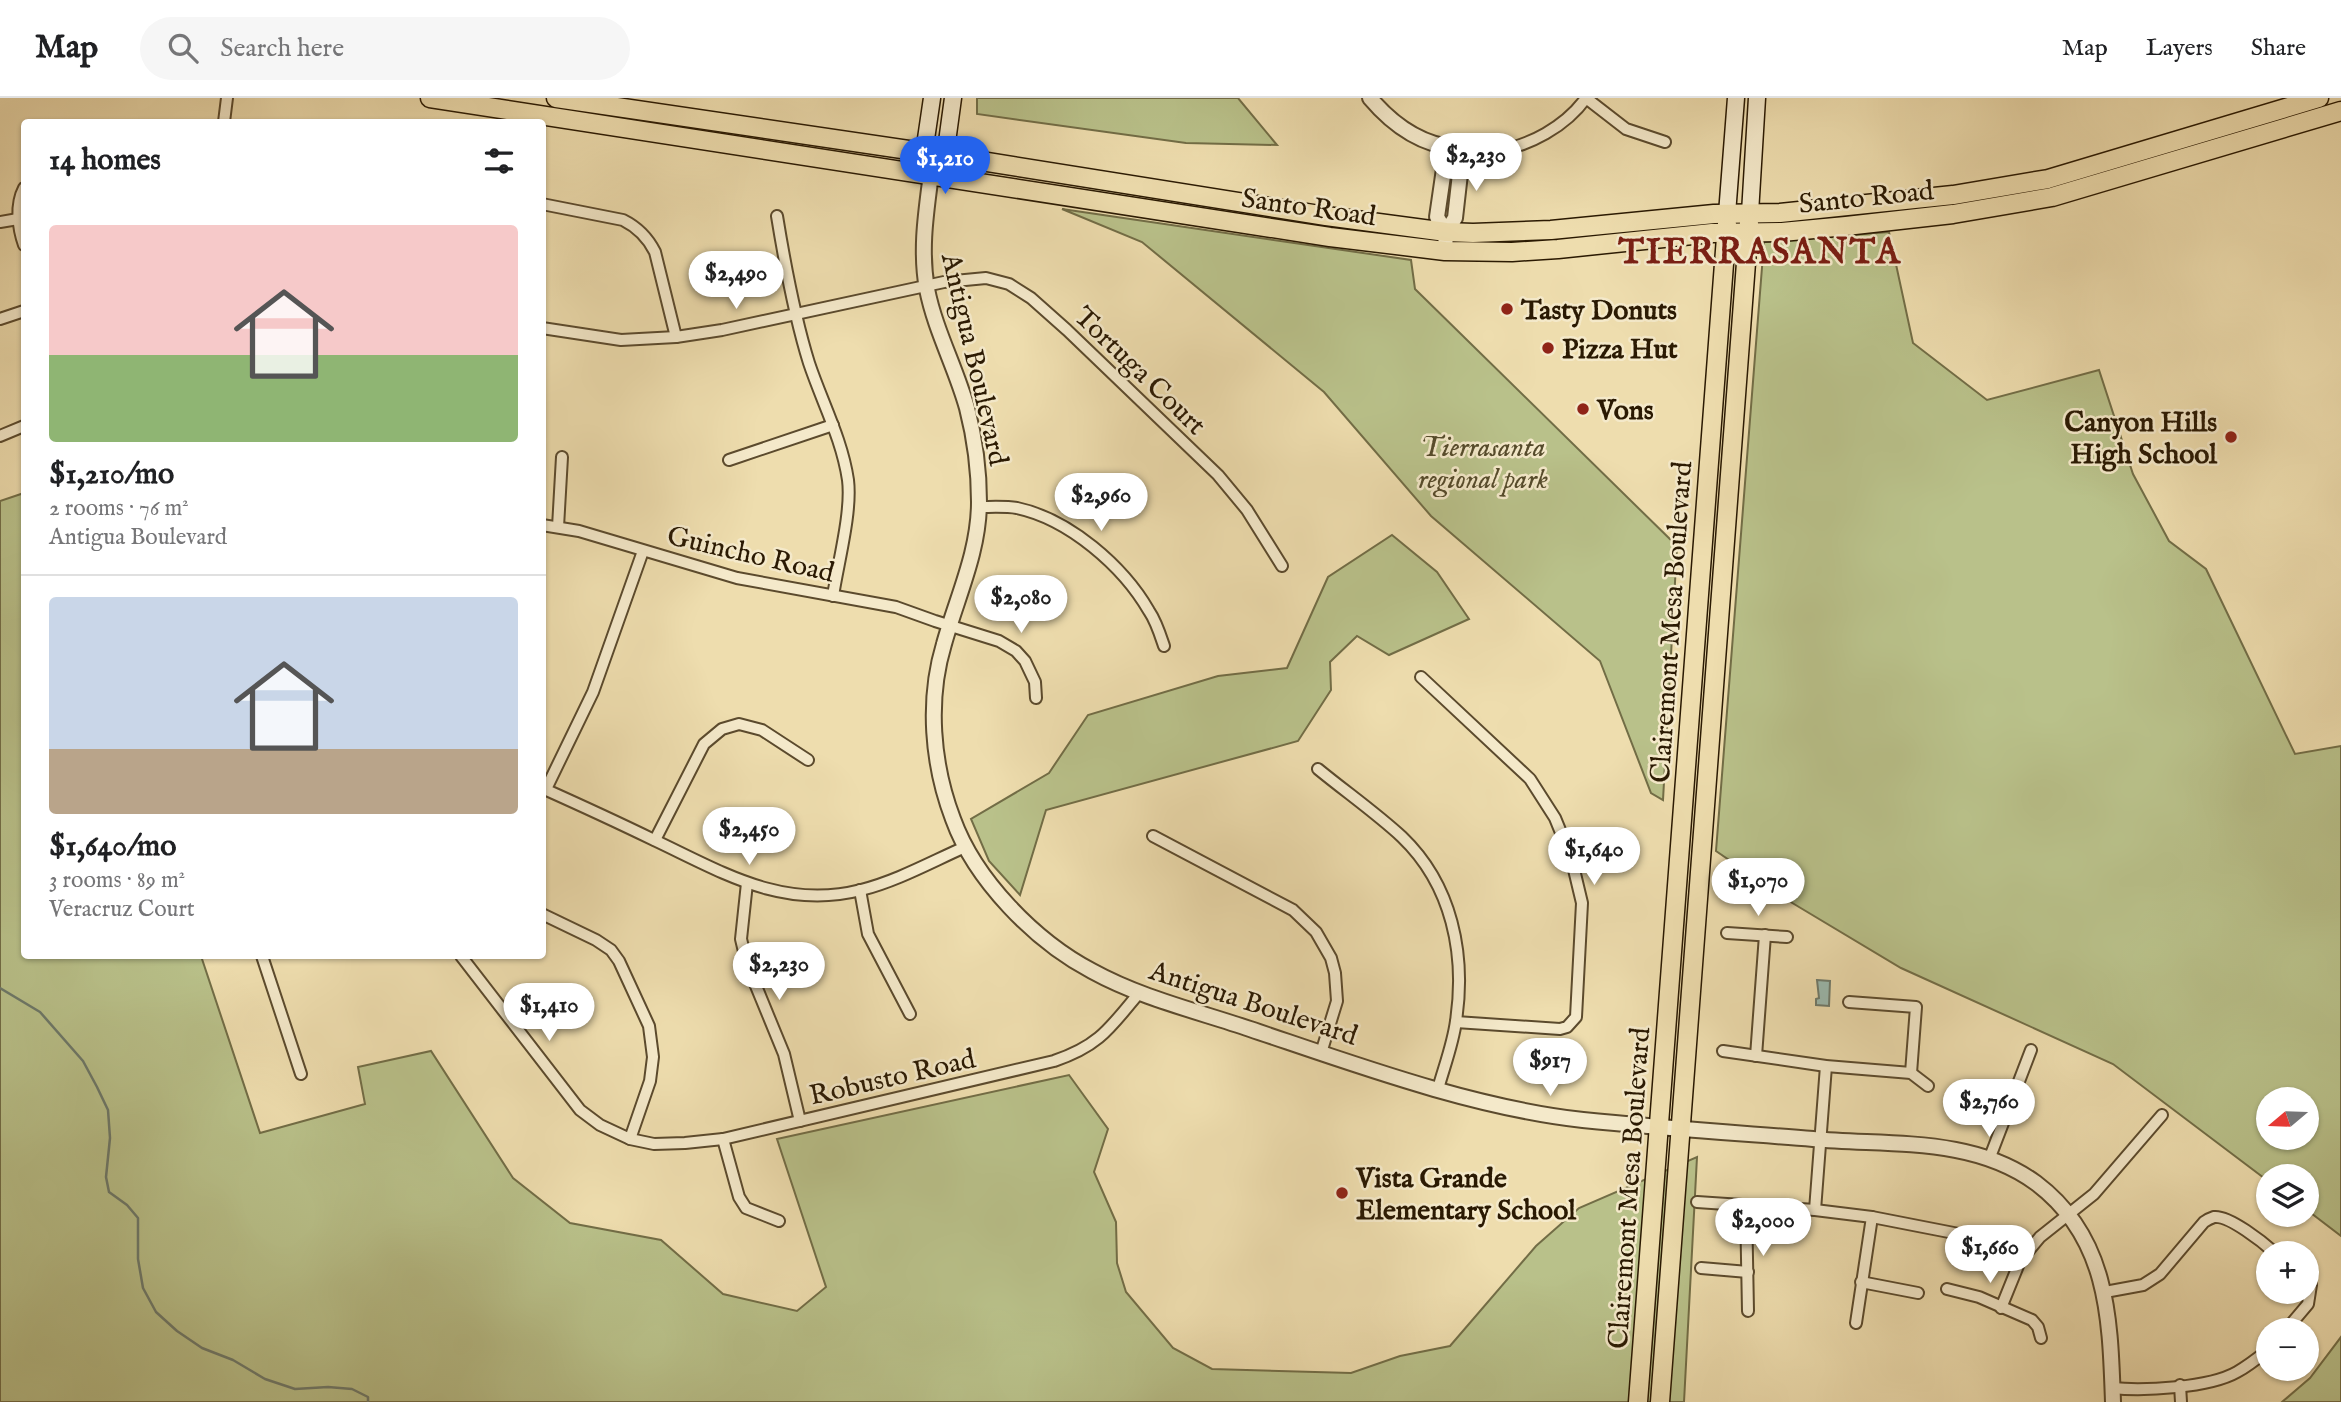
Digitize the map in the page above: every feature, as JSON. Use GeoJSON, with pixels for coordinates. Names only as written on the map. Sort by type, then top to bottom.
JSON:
{"type":"FeatureCollection","features":[{"type":"Feature","properties":{"kind":"main road","name":"Santo Road"},"geometry":{"type":"LineString","coordinates":[[430,98],[1330,237],[1475,253],[1846,226],[1953,214],[2052,197],[2332,113]]}},
{"type":"Feature","properties":{"kind":"main road","name":"Santo Road"},"geometry":{"type":"LineString","coordinates":[[556,98],[1446,232],[1551,230],[1750,212],[1780,213],[1953,195],[2048,179],[2319,98]]}},
{"type":"Feature","properties":{"kind":"main road","name":"Antigua Boulevard"},"geometry":{"type":"LineString","coordinates":[[931,174],[933,155],[926,139],[932,98]]}},
{"type":"Feature","properties":{"kind":"main road","name":"Antigua Boulevard"},"geometry":{"type":"LineString","coordinates":[[933,155],[947,142],[953,98]]}},
{"type":"Feature","properties":{"kind":"main road","name":"Clairemont Mesa Boulevard"},"geometry":{"type":"LineString","coordinates":[[1638,1402],[1736,98]]}},
{"type":"Feature","properties":{"kind":"main road","name":"Clairemont Mesa Boulevard"},"geometry":{"type":"LineString","coordinates":[[1660,1402],[1758,98]]}},
{"type":"Feature","properties":{"kind":"street"},"geometry":{"type":"LineString","coordinates":[[224,119],[227,98]]}},
{"type":"Feature","properties":{"kind":"street"},"geometry":{"type":"LineString","coordinates":[[1370,98],[1407,132],[1443,146],[1456,148],[1494,151],[1529,142],[1561,124],[1578,110],[1586,98],[1626,129],[1665,142]]}},
{"type":"Feature","properties":{"kind":"street"},"geometry":{"type":"LineString","coordinates":[[2319,98],[2332,113]]}},
{"type":"Feature","properties":{"kind":"street"},"geometry":{"type":"LineString","coordinates":[[1445,251],[1446,232],[1455,218],[1461,165],[1456,148]]}},
{"type":"Feature","properties":{"kind":"street","name":"Antigua Boulevard"},"geometry":{"type":"LineString","coordinates":[[931,174],[923,231],[926,285],[966,407],[975,446],[979,507],[968,574],[949,626],[936,678],[934,709],[937,767],[965,847],[997,894],[1018,916],[1082,965],[1139,993],[1321,1053],[1438,1089],[1529,1113],[1660,1127],[1943,1147],[1990,1157],[2033,1181],[2068,1215],[2092,1252],[2105,1292],[2109,1315],[2112,1395]]}},
{"type":"Feature","properties":{"kind":"street"},"geometry":{"type":"LineString","coordinates":[[21,194],[18,219],[21,232]]}},
{"type":"Feature","properties":{"kind":"street"},"geometry":{"type":"LineString","coordinates":[[546,205],[623,220],[633,225],[655,252],[676,337]]}},
{"type":"Feature","properties":{"kind":"street"},"geometry":{"type":"LineString","coordinates":[[777,216],[796,314],[809,362],[841,449],[849,497],[833,596]]}},
{"type":"Feature","properties":{"kind":"street"},"geometry":{"type":"LineString","coordinates":[[0,222],[18,219]]}},
{"type":"Feature","properties":{"kind":"street","name":"Tortuga Court"},"geometry":{"type":"LineString","coordinates":[[546,329],[621,340],[676,337],[722,330],[926,285],[986,278],[1009,284],[1031,298],[1218,475],[1247,510],[1282,566]]}},
{"type":"Feature","properties":{"kind":"street"},"geometry":{"type":"LineString","coordinates":[[0,319],[21,312]]}},
{"type":"Feature","properties":{"kind":"street"},"geometry":{"type":"LineString","coordinates":[[729,460],[833,425]]}},
{"type":"Feature","properties":{"kind":"street"},"geometry":{"type":"LineString","coordinates":[[0,436],[21,427]]}},
{"type":"Feature","properties":{"kind":"street"},"geometry":{"type":"LineString","coordinates":[[558,527],[562,457]]}},
{"type":"Feature","properties":{"kind":"street"},"geometry":{"type":"LineString","coordinates":[[979,507],[1014,508],[1046,516],[1083,538],[1135,590],[1151,613],[1164,646]]}},
{"type":"Feature","properties":{"kind":"street","name":"Guincho Road"},"geometry":{"type":"LineString","coordinates":[[546,526],[737,578],[897,607],[999,641],[1016,651],[1025,661],[1035,682],[1036,698]]}},
{"type":"Feature","properties":{"kind":"street"},"geometry":{"type":"LineString","coordinates":[[546,785],[593,692],[642,551]]}},
{"type":"Feature","properties":{"kind":"street"},"geometry":{"type":"LineString","coordinates":[[1420,677],[1530,779],[1555,818],[1571,857],[1582,903],[1576,1017],[1567,1027],[1560,1030],[1456,1022]]}},
{"type":"Feature","properties":{"kind":"street"},"geometry":{"type":"LineString","coordinates":[[655,840],[704,744],[722,729],[739,724],[762,730],[808,760]]}},
{"type":"Feature","properties":{"kind":"street"},"geometry":{"type":"LineString","coordinates":[[1318,769],[1402,838],[1429,869],[1452,916],[1460,962],[1456,1022],[1438,1089]]}},
{"type":"Feature","properties":{"kind":"street"},"geometry":{"type":"LineString","coordinates":[[546,790],[734,880],[807,896],[860,890],[890,880],[965,847]]}},
{"type":"Feature","properties":{"kind":"street"},"geometry":{"type":"LineString","coordinates":[[1153,836],[1293,910],[1316,932],[1331,958],[1337,1000],[1321,1053]]}},
{"type":"Feature","properties":{"kind":"street"},"geometry":{"type":"LineString","coordinates":[[747,883],[741,939],[747,964],[784,1054],[800,1121]]}},
{"type":"Feature","properties":{"kind":"street"},"geometry":{"type":"LineString","coordinates":[[860,890],[869,934],[910,1014]]}},
{"type":"Feature","properties":{"kind":"street"},"geometry":{"type":"LineString","coordinates":[[546,916],[611,950],[619,961],[649,1026],[653,1057],[650,1081],[630,1139]]}},
{"type":"Feature","properties":{"kind":"street"},"geometry":{"type":"LineString","coordinates":[[1727,933],[1787,937]]}},
{"type":"Feature","properties":{"kind":"street"},"geometry":{"type":"LineString","coordinates":[[1756,1056],[1765,934]]}},
{"type":"Feature","properties":{"kind":"street"},"geometry":{"type":"LineString","coordinates":[[263,959],[301,1073]]}},
{"type":"Feature","properties":{"kind":"street","name":"Robusto Road"},"geometry":{"type":"LineString","coordinates":[[463,959],[580,1110],[600,1125],[630,1139],[654,1144],[723,1139],[1054,1061],[1073,1055],[1106,1033],[1139,993]]}},
{"type":"Feature","properties":{"kind":"street"},"geometry":{"type":"LineString","coordinates":[[1849,1002],[1916,1007],[1911,1073]]}},
{"type":"Feature","properties":{"kind":"street"},"geometry":{"type":"LineString","coordinates":[[1990,1157],[2031,1050]]}},
{"type":"Feature","properties":{"kind":"street"},"geometry":{"type":"LineString","coordinates":[[1723,1051],[1826,1066],[1911,1073],[1928,1086]]}},
{"type":"Feature","properties":{"kind":"street"},"geometry":{"type":"LineString","coordinates":[[1815,1210],[1826,1066]]}},
{"type":"Feature","properties":{"kind":"street"},"geometry":{"type":"LineString","coordinates":[[2001,1308],[2020,1261],[2040,1237],[2094,1194],[2162,1115]]}},
{"type":"Feature","properties":{"kind":"street"},"geometry":{"type":"LineString","coordinates":[[723,1139],[739,1197],[746,1208],[779,1221]]}},
{"type":"Feature","properties":{"kind":"street"},"geometry":{"type":"LineString","coordinates":[[1697,1202],[1815,1210],[1872,1217],[1959,1234]]}},
{"type":"Feature","properties":{"kind":"street"},"geometry":{"type":"LineString","coordinates":[[1746,1205],[1748,1311]]}},
{"type":"Feature","properties":{"kind":"street"},"geometry":{"type":"LineString","coordinates":[[1856,1322],[1872,1217]]}},
{"type":"Feature","properties":{"kind":"street"},"geometry":{"type":"LineString","coordinates":[[2105,1292],[2143,1284],[2160,1274],[2204,1222],[2212,1217],[2219,1217],[2262,1241]]}},
{"type":"Feature","properties":{"kind":"street"},"geometry":{"type":"LineString","coordinates":[[1701,1268],[1748,1272]]}},
{"type":"Feature","properties":{"kind":"street"},"geometry":{"type":"LineString","coordinates":[[1861,1282],[1918,1293]]}},
{"type":"Feature","properties":{"kind":"street"},"geometry":{"type":"LineString","coordinates":[[1947,1289],[1979,1297],[2032,1320],[2038,1327],[2041,1338]]}},
{"type":"Feature","properties":{"kind":"street"},"geometry":{"type":"LineString","coordinates":[[2296,1318],[2308,1304]]}},
{"type":"Feature","properties":{"kind":"street"},"geometry":{"type":"LineString","coordinates":[[2112,1395],[2132,1390],[2204,1384],[2236,1373],[2256,1359]]}},
{"type":"Feature","properties":{"kind":"street"},"geometry":{"type":"LineString","coordinates":[[2180,1385],[2181,1402]]}},
{"type":"Feature","properties":{"kind":"green space"},"geometry":{"type":"Polygon","coordinates":[[[977,98],[1238,98],[1277,145],[1186,143],[977,114],[977,98]]]}},
{"type":"Feature","properties":{"kind":"green space","name":"Tierrasanta regional park"},"geometry":{"type":"Polygon","coordinates":[[[1062,209],[1411,260],[1415,289],[1677,546],[1663,800],[1651,793],[1600,661],[1431,516],[1324,392],[1142,242],[1062,209]]]}},
{"type":"Feature","properties":{"kind":"green space"},"geometry":{"type":"Polygon","coordinates":[[[1889,232],[1913,343],[1987,400],[2099,370],[2133,474],[2169,541],[2206,569],[2295,754],[2341,746],[2341,1236],[2319,1219],[2319,1164],[2256,1164],[2256,1172],[2113,1064],[1901,968],[1789,901],[1716,851],[1764,242],[1889,232]]]}},
{"type":"Feature","properties":{"kind":"green space"},"geometry":{"type":"Polygon","coordinates":[[[21,494],[21,959],[202,959],[260,1133],[365,1104],[358,1067],[431,1051],[513,1178],[570,1223],[661,1240],[723,1294],[797,1311],[826,1287],[777,1139],[1069,1075],[1108,1129],[1094,1172],[1116,1222],[1117,1263],[1126,1292],[1173,1348],[1212,1369],[1351,1373],[1400,1356],[1450,1346],[1536,1246],[1579,1208],[1697,1157],[1684,1402],[0,1402],[0,501],[21,494]]]}},
{"type":"Feature","properties":{"kind":"green space","name":"Tierrasanta regional park"},"geometry":{"type":"Polygon","coordinates":[[[1392,535],[1437,572],[1469,619],[1389,655],[1357,636],[1330,662],[1331,690],[1298,741],[1046,810],[1020,895],[989,861],[971,819],[1049,773],[1088,715],[1218,676],[1287,668],[1328,577],[1392,535]]]}},
{"type":"Feature","properties":{"kind":"green space"},"geometry":{"type":"Polygon","coordinates":[[[2341,1337],[2341,1402],[2282,1402],[2306,1381],[2319,1381],[2319,1366],[2341,1337]]]}},
{"type":"Feature","properties":{"kind":"water"},"geometry":{"type":"Polygon","coordinates":[[[1817,980],[1830,981],[1829,1006],[1816,1005],[1816,999],[1819,998],[1817,980]]]}},
{"type":"Feature","properties":{"kind":"waterway"},"geometry":{"type":"LineString","coordinates":[[0,988],[40,1012],[83,1061],[97,1087],[108,1110],[110,1138],[106,1177],[109,1192],[127,1205],[138,1218],[138,1259],[143,1288],[156,1312],[202,1348],[233,1360],[265,1379],[295,1389],[352,1389],[368,1397],[368,1402]]}},
{"type":"Feature","properties":{"kind":"place","name":"Tasty Donuts"},"geometry":{"type":"Point","coordinates":[1507,309]}},
{"type":"Feature","properties":{"kind":"place","name":"Pizza Hut"},"geometry":{"type":"Point","coordinates":[1548,348]}},
{"type":"Feature","properties":{"kind":"place","name":"Vons"},"geometry":{"type":"Point","coordinates":[1583,409]}},
{"type":"Feature","properties":{"kind":"place","name":"Canyon Hills High School"},"geometry":{"type":"Point","coordinates":[2231,437]}},
{"type":"Feature","properties":{"kind":"place","name":"Vista Grande Elementary School"},"geometry":{"type":"Point","coordinates":[1342,1193]}},
{"type":"Feature","properties":{"kind":"district","name":"TIERRASANTA"},"geometry":{"type":"Point","coordinates":[1760,251]}}]}
